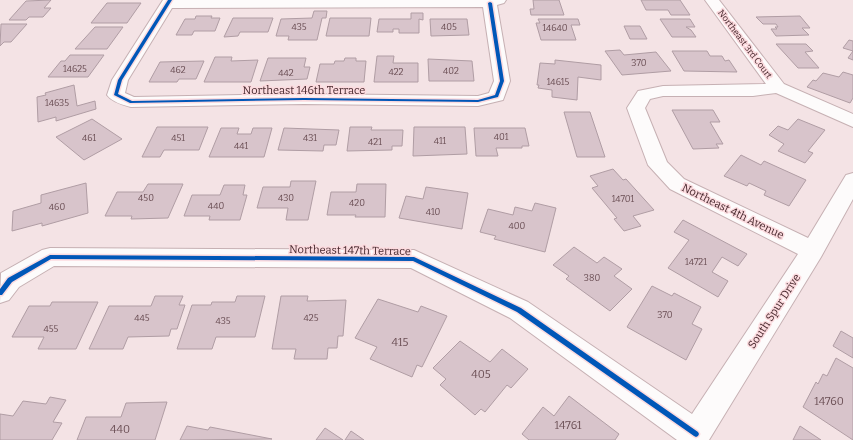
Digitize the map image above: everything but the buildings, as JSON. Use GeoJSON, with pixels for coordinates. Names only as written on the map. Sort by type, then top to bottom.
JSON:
{"type":"FeatureCollection","features":[{"type":"Feature","properties":{"kind":"street","name":"Northeast 3rd Court"},"geometry":{"type":"LineString","coordinates":[[712,0],[778,88]]}},
{"type":"Feature","properties":{"kind":"street"},"geometry":{"type":"LineString","coordinates":[[169,2],[494,2]]}},
{"type":"Feature","properties":{"kind":"street","name":"Northeast 146th Terrace"},"geometry":{"type":"LineString","coordinates":[[169,2],[120,80],[116,95],[131,102],[304,99],[478,101],[497,96],[502,81],[494,2]]}},
{"type":"Feature","properties":{"kind":"street"},"geometry":{"type":"LineString","coordinates":[[778,88],[853,121]]}},
{"type":"Feature","properties":{"kind":"street","name":"Northeast 4th Avenue"},"geometry":{"type":"LineString","coordinates":[[778,88],[753,91],[663,91],[644,95],[636,108],[658,165],[677,184],[813,251]]}},
{"type":"Feature","properties":{"kind":"street","name":"South Spur Drive"},"geometry":{"type":"LineString","coordinates":[[694,437],[813,251],[853,180]]}},
{"type":"Feature","properties":{"kind":"street","name":"Northeast 147th Terrace"},"geometry":{"type":"LineString","coordinates":[[0,293],[10,280],[50,257],[414,259],[519,310],[694,437]]}},
{"type":"Feature","properties":{"kind":"cycle path"},"geometry":{"type":"LineString","coordinates":[[170,0],[120,80],[116,95],[131,102],[304,99],[478,101],[497,96],[502,81],[490,3]]}},
{"type":"Feature","properties":{"kind":"cycle path"},"geometry":{"type":"LineString","coordinates":[[0,293],[10,280],[50,257],[414,259],[519,310],[696,434]]}}]}
